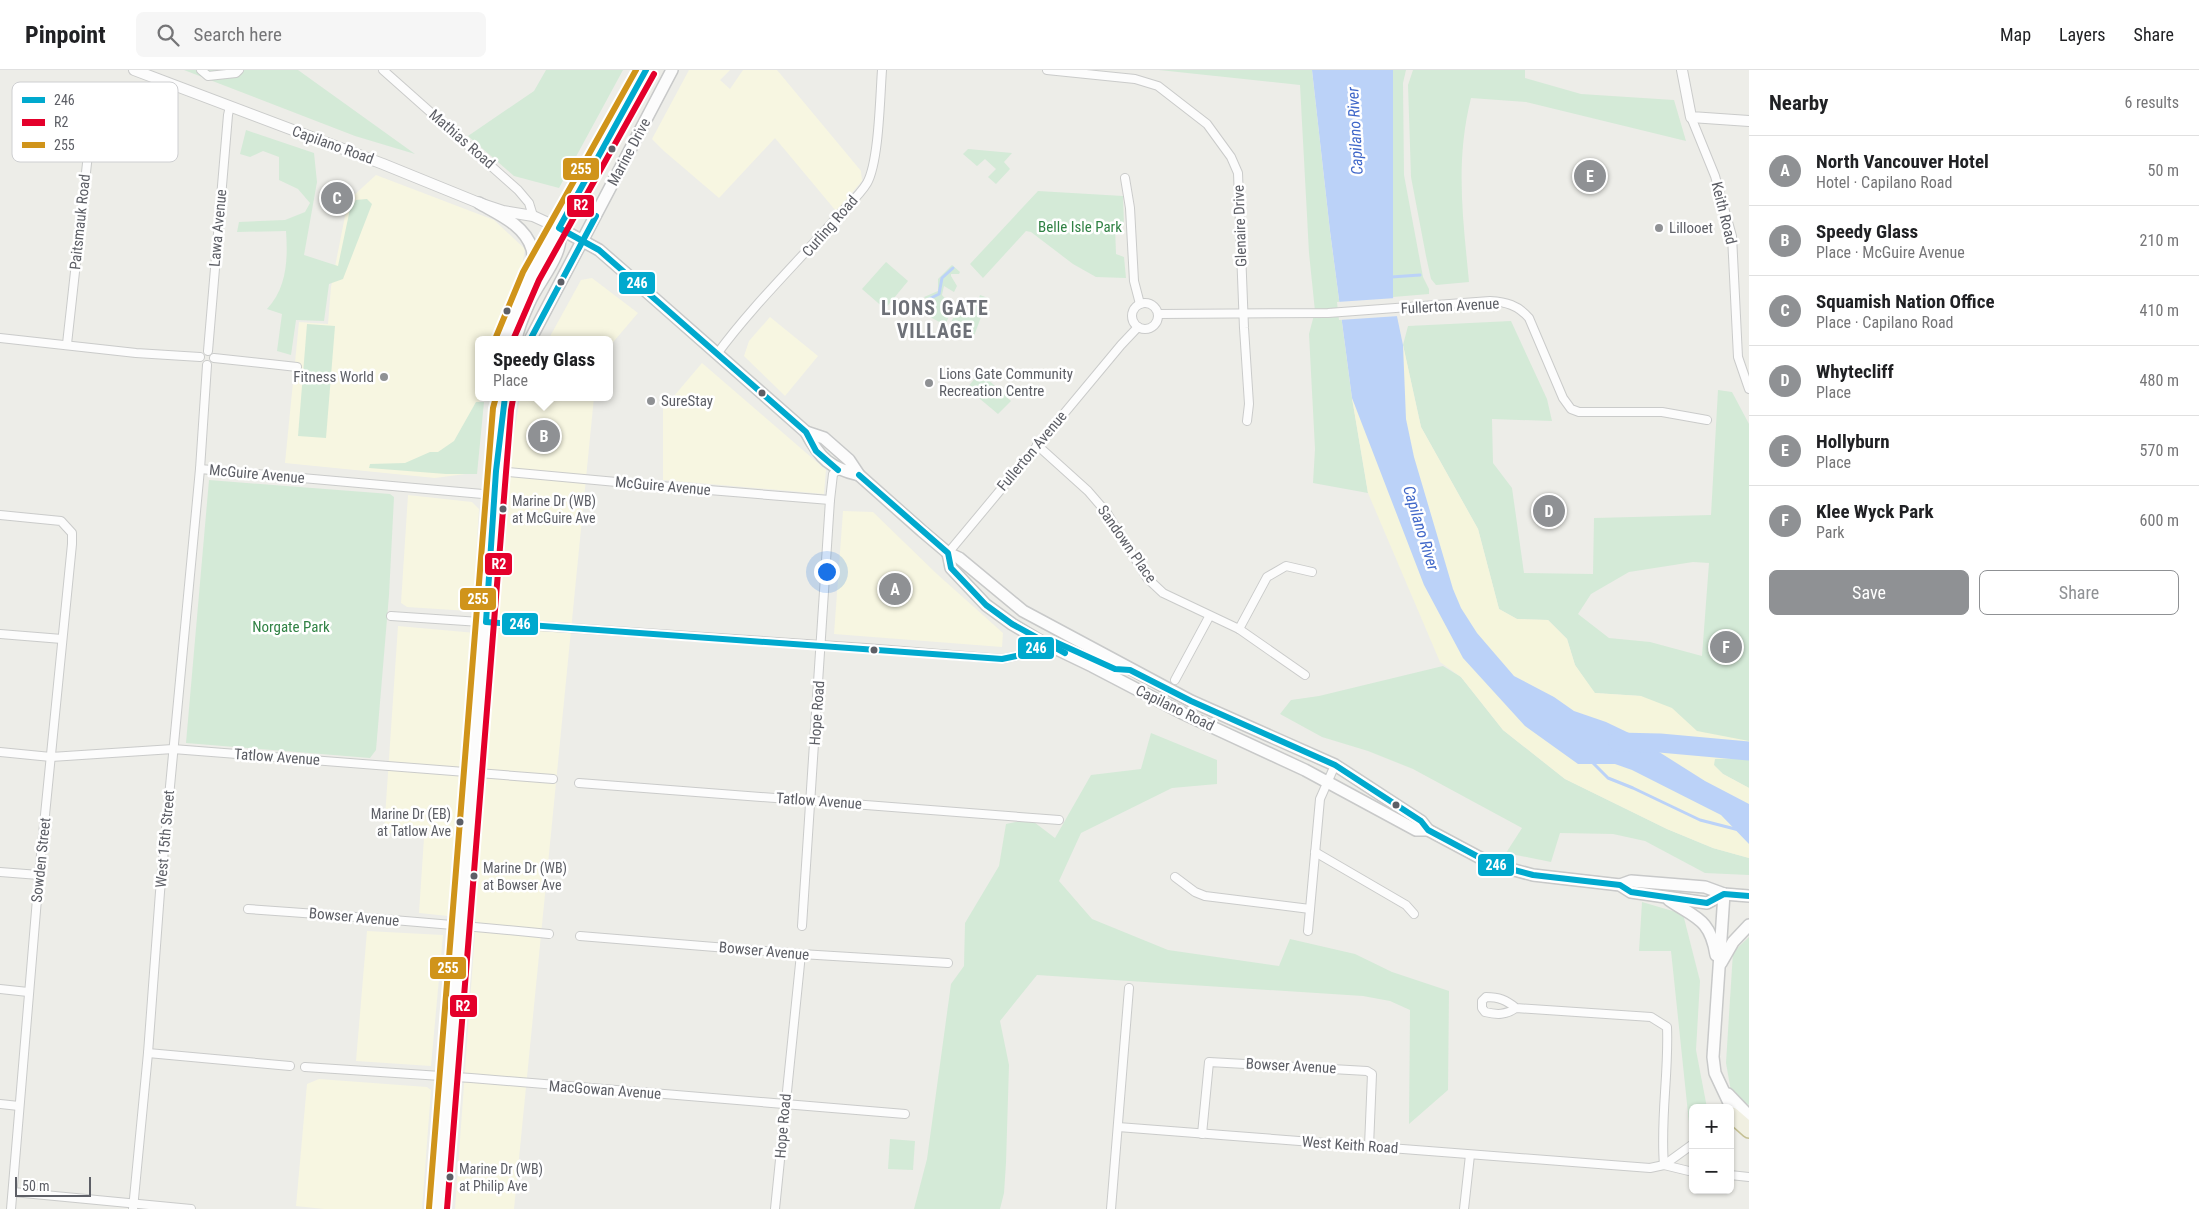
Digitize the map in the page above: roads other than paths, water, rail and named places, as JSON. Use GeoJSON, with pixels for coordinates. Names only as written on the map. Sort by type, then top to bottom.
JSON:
{"type":"FeatureCollection","features":[{"type":"Feature","properties":{"kind":"highway"},"geometry":{"type":"LineString","coordinates":[[1734,1118],[1749,1130]]}},
{"type":"Feature","properties":{"kind":"main road","name":"Marine Drive"},"geometry":{"type":"LineString","coordinates":[[505,336],[531,276],[646,70]]}},
{"type":"Feature","properties":{"kind":"main road","name":"Marine Drive"},"geometry":{"type":"LineString","coordinates":[[532,336],[672,70]]}},
{"type":"Feature","properties":{"kind":"main road"},"geometry":{"type":"LineString","coordinates":[[479,203],[514,224],[527,238],[532,250],[531,276]]}},
{"type":"Feature","properties":{"kind":"main road","name":"Capilano Road"},"geometry":{"type":"LineString","coordinates":[[559,228],[600,251],[806,432],[816,451],[838,470]]}},
{"type":"Feature","properties":{"kind":"main road"},"geometry":{"type":"LineString","coordinates":[[517,336],[529,302],[557,252],[561,237],[559,228]]}},
{"type":"Feature","properties":{"kind":"main road"},"geometry":{"type":"LineString","coordinates":[[438,1209],[486,622],[501,403]]}},
{"type":"Feature","properties":{"kind":"main road","name":"Capilano Road"},"geometry":{"type":"LineString","coordinates":[[806,432],[824,438],[849,460],[859,475],[948,553],[959,558],[1022,611],[1191,701],[1335,765],[1421,821],[1428,830],[1488,862],[1518,872],[1620,885],[1631,892],[1666,898],[1707,903],[1724,894]]}},
{"type":"Feature","properties":{"kind":"main road"},"geometry":{"type":"LineString","coordinates":[[838,470],[859,475]]}},
{"type":"Feature","properties":{"kind":"main road","name":"Capilano Road"},"geometry":{"type":"LineString","coordinates":[[948,553],[951,568],[986,605],[1012,624],[1042,642],[1184,714],[1266,750],[1416,830],[1428,830]]}},
{"type":"Feature","properties":{"kind":"main road"},"geometry":{"type":"LineString","coordinates":[[1042,642],[1053,641],[1115,669],[1130,670]]}},
{"type":"Feature","properties":{"kind":"main road","name":"Capilano Road"},"geometry":{"type":"LineString","coordinates":[[1620,885],[1631,881],[1705,887],[1724,894],[1749,896]]}},
{"type":"Feature","properties":{"kind":"main road"},"geometry":{"type":"LineString","coordinates":[[1724,894],[1713,1057],[1715,1073],[1730,1104]]}},
{"type":"Feature","properties":{"kind":"main road"},"geometry":{"type":"LineString","coordinates":[[1666,898],[1701,920],[1712,940],[1718,969]]}},
{"type":"Feature","properties":{"kind":"main road"},"geometry":{"type":"LineString","coordinates":[[1718,969],[1733,942],[1749,925]]}},
{"type":"Feature","properties":{"kind":"main road"},"geometry":{"type":"LineString","coordinates":[[1723,1089],[1749,1116]]}},
{"type":"Feature","properties":{"kind":"main road"},"geometry":{"type":"LineString","coordinates":[[1734,1117],[1749,1123]]}},
{"type":"Feature","properties":{"kind":"street","name":"Capilano Road"},"geometry":{"type":"LineString","coordinates":[[134,70],[166,82]]}},
{"type":"Feature","properties":{"kind":"street"},"geometry":{"type":"LineString","coordinates":[[201,70],[208,76],[236,73],[239,70]]}},
{"type":"Feature","properties":{"kind":"street","name":"Mathias Road"},"geometry":{"type":"LineString","coordinates":[[383,70],[518,190],[529,203],[533,216]]}},
{"type":"Feature","properties":{"kind":"street","name":"Curling Road"},"geometry":{"type":"LineString","coordinates":[[717,354],[770,289],[783,278],[822,236],[867,183],[875,156],[882,70]]}},
{"type":"Feature","properties":{"kind":"street","name":"Glenaire Drive"},"geometry":{"type":"LineString","coordinates":[[1047,70],[1135,79],[1158,86],[1207,124],[1231,156],[1238,173],[1243,314],[1249,404],[1246,421]]}},
{"type":"Feature","properties":{"kind":"street","name":"Keith Road"},"geometry":{"type":"LineString","coordinates":[[1682,70],[1690,117],[1715,176],[1732,236],[1738,357],[1749,389]]}},
{"type":"Feature","properties":{"kind":"street","name":"Capilano Road"},"geometry":{"type":"LineString","coordinates":[[178,86],[384,164],[479,203],[503,211],[533,216],[559,228]]}},
{"type":"Feature","properties":{"kind":"street","name":"Lawa Avenue"},"geometry":{"type":"LineString","coordinates":[[208,351],[230,106]]}},
{"type":"Feature","properties":{"kind":"street"},"geometry":{"type":"LineString","coordinates":[[1690,117],[1749,121]]}},
{"type":"Feature","properties":{"kind":"street","name":"Paitsmauk Road"},"geometry":{"type":"LineString","coordinates":[[67,344],[87,162]]}},
{"type":"Feature","properties":{"kind":"street"},"geometry":{"type":"LineString","coordinates":[[1125,178],[1130,208],[1134,281],[1140,304]]}},
{"type":"Feature","properties":{"kind":"street","name":"Fullerton Avenue"},"geometry":{"type":"LineString","coordinates":[[1158,314],[1328,312],[1490,301],[1505,302],[1524,312],[1529,318],[1563,398],[1571,409],[1579,412],[1662,412],[1706,420]]}},
{"type":"Feature","properties":{"kind":"street"},"geometry":{"type":"LineString","coordinates":[[1140,304],[1151,305],[1158,314],[1154,326],[1146,329],[1138,327],[1133,321],[1133,313],[1140,304]]}},
{"type":"Feature","properties":{"kind":"street","name":"Fullerton Avenue"},"geometry":{"type":"LineString","coordinates":[[948,553],[1138,327]]}},
{"type":"Feature","properties":{"kind":"street"},"geometry":{"type":"LineString","coordinates":[[0,338],[200,357]]}},
{"type":"Feature","properties":{"kind":"street"},"geometry":{"type":"LineString","coordinates":[[208,351],[213,354],[213,363],[208,365],[202,363],[200,357],[203,352],[208,351]]}},
{"type":"Feature","properties":{"kind":"street"},"geometry":{"type":"LineString","coordinates":[[214,358],[297,367]]}},
{"type":"Feature","properties":{"kind":"street"},"geometry":{"type":"LineString","coordinates":[[200,469],[208,365]]}},
{"type":"Feature","properties":{"kind":"street","name":"Sandown Place"},"geometry":{"type":"LineString","coordinates":[[1037,445],[1088,491],[1107,513],[1147,578],[1163,593],[1209,617],[1239,629],[1305,676]]}},
{"type":"Feature","properties":{"kind":"street","name":"McGuire Avenue"},"geometry":{"type":"LineString","coordinates":[[200,469],[494,495]]}},
{"type":"Feature","properties":{"kind":"street","name":"West 15th Street"},"geometry":{"type":"LineString","coordinates":[[133,1206],[148,1053],[173,749],[200,469]]}},
{"type":"Feature","properties":{"kind":"street","name":"Hope Road"},"geometry":{"type":"LineString","coordinates":[[802,926],[822,646],[830,500],[833,474],[838,470]]}},
{"type":"Feature","properties":{"kind":"street","name":"McGuire Avenue"},"geometry":{"type":"LineString","coordinates":[[496,471],[830,500]]}},
{"type":"Feature","properties":{"kind":"street","name":"Sowden Street"},"geometry":{"type":"LineString","coordinates":[[0,515],[55,520],[62,522],[72,533],[28,992],[11,1209]]}},
{"type":"Feature","properties":{"kind":"street"},"geometry":{"type":"LineString","coordinates":[[1239,629],[1267,577],[1286,566],[1312,572]]}},
{"type":"Feature","properties":{"kind":"street"},"geometry":{"type":"LineString","coordinates":[[391,616],[1002,659],[1030,653],[1042,642]]}},
{"type":"Feature","properties":{"kind":"street"},"geometry":{"type":"LineString","coordinates":[[1175,680],[1209,617]]}},
{"type":"Feature","properties":{"kind":"street"},"geometry":{"type":"LineString","coordinates":[[0,634],[62,638]]}},
{"type":"Feature","properties":{"kind":"street","name":"Tatlow Avenue"},"geometry":{"type":"LineString","coordinates":[[0,752],[51,756],[173,749],[553,780]]}},
{"type":"Feature","properties":{"kind":"street"},"geometry":{"type":"LineString","coordinates":[[1308,931],[1320,799],[1335,765]]}},
{"type":"Feature","properties":{"kind":"street","name":"Tatlow Avenue"},"geometry":{"type":"LineString","coordinates":[[579,783],[1059,820]]}},
{"type":"Feature","properties":{"kind":"street"},"geometry":{"type":"LineString","coordinates":[[1315,852],[1406,905],[1414,914]]}},
{"type":"Feature","properties":{"kind":"street"},"geometry":{"type":"LineString","coordinates":[[0,872],[39,875]]}},
{"type":"Feature","properties":{"kind":"street"},"geometry":{"type":"LineString","coordinates":[[1175,876],[1195,892],[1205,896],[1310,908]]}},
{"type":"Feature","properties":{"kind":"street","name":"Bowser Avenue"},"geometry":{"type":"LineString","coordinates":[[248,909],[549,934]]}},
{"type":"Feature","properties":{"kind":"street","name":"Bowser Avenue"},"geometry":{"type":"LineString","coordinates":[[580,936],[801,954],[948,963]]}},
{"type":"Feature","properties":{"kind":"street","name":"Hope Road"},"geometry":{"type":"LineString","coordinates":[[775,1209],[801,954]]}},
{"type":"Feature","properties":{"kind":"street"},"geometry":{"type":"LineString","coordinates":[[1111,1209],[1129,988]]}},
{"type":"Feature","properties":{"kind":"street"},"geometry":{"type":"LineString","coordinates":[[0,989],[28,992]]}},
{"type":"Feature","properties":{"kind":"street"},"geometry":{"type":"LineString","coordinates":[[1516,1008],[1651,1017],[1667,1027],[1668,1065],[1662,1138],[1664,1165]]}},
{"type":"Feature","properties":{"kind":"street"},"geometry":{"type":"LineString","coordinates":[[148,1053],[290,1066]]}},
{"type":"Feature","properties":{"kind":"street","name":"Bowser Avenue"},"geometry":{"type":"LineString","coordinates":[[1202,1134],[1209,1062],[1367,1071],[1372,1074],[1369,1146]]}},
{"type":"Feature","properties":{"kind":"street","name":"MacGowan Avenue"},"geometry":{"type":"LineString","coordinates":[[305,1067],[905,1114]]}},
{"type":"Feature","properties":{"kind":"street"},"geometry":{"type":"LineString","coordinates":[[0,1104],[19,1106]]}},
{"type":"Feature","properties":{"kind":"street","name":"West Keith Road"},"geometry":{"type":"LineString","coordinates":[[1118,1127],[1650,1168],[1664,1165],[1689,1171]]}},
{"type":"Feature","properties":{"kind":"street"},"geometry":{"type":"LineString","coordinates":[[1664,1165],[1689,1147]]}},
{"type":"Feature","properties":{"kind":"street"},"geometry":{"type":"LineString","coordinates":[[1464,1209],[1470,1155]]}},
{"type":"Feature","properties":{"kind":"street"},"geometry":{"type":"LineString","coordinates":[[1734,1175],[1749,1177]]}},
{"type":"Feature","properties":{"kind":"street"},"geometry":{"type":"LineString","coordinates":[[13,1192],[133,1206],[191,1209]]}},
{"type":"Feature","properties":{"kind":"water","name":"Capilano River"},"geometry":{"type":"Polygon","coordinates":[[[1312,70],[1393,70],[1393,297],[1403,345],[1406,419],[1414,457],[1453,589],[1461,608],[1477,633],[1514,676],[1554,697],[1574,711],[1606,722],[1629,733],[1705,781],[1749,804],[1749,844],[1721,815],[1632,770],[1615,764],[1578,764],[1525,726],[1463,658],[1424,585],[1352,398],[1330,231],[1312,70]]]}},
{"type":"Feature","properties":{"kind":"waterway"},"geometry":{"type":"LineString","coordinates":[[927,300],[939,294],[942,278],[953,268]]}},
{"type":"Feature","properties":{"kind":"waterway"},"geometry":{"type":"LineString","coordinates":[[1391,277],[1420,275]]}},
{"type":"Feature","properties":{"kind":"waterway"},"geometry":{"type":"LineString","coordinates":[[1618,742],[1660,743],[1749,751]]}},
{"type":"Feature","properties":{"kind":"waterway"},"geometry":{"type":"LineString","coordinates":[[1592,762],[1608,778],[1700,820],[1739,830]]}},
{"type":"Feature","properties":{"kind":"place","name":"Hollyburn"},"geometry":{"type":"Point","coordinates":[1590,176]}},
{"type":"Feature","properties":{"kind":"place","name":"Squamish Nation Office"},"geometry":{"type":"Point","coordinates":[337,198]}},
{"type":"Feature","properties":{"kind":"place","name":"Lillooet"},"geometry":{"type":"Point","coordinates":[1659,228]}},
{"type":"Feature","properties":{"kind":"place","name":"Fitness World"},"geometry":{"type":"Point","coordinates":[384,377]}},
{"type":"Feature","properties":{"kind":"place","name":"Lions Gate Community Recreation Centre"},"geometry":{"type":"Point","coordinates":[929,383]}},
{"type":"Feature","properties":{"kind":"place","name":"SureStay"},"geometry":{"type":"Point","coordinates":[651,401]}},
{"type":"Feature","properties":{"kind":"place","name":"Speedy Glass"},"geometry":{"type":"Point","coordinates":[544,436]}},
{"type":"Feature","properties":{"kind":"place","name":"Marine Dr (WB) at McGuire Ave"},"geometry":{"type":"Point","coordinates":[503,509]}},
{"type":"Feature","properties":{"kind":"place","name":"Whytecliff"},"geometry":{"type":"Point","coordinates":[1549,511]}},
{"type":"Feature","properties":{"kind":"place","name":"North Vancouver Hotel"},"geometry":{"type":"Point","coordinates":[895,589]}},
{"type":"Feature","properties":{"kind":"place","name":"Klee Wyck Park"},"geometry":{"type":"Point","coordinates":[1726,647]}},
{"type":"Feature","properties":{"kind":"place","name":"Marine Dr (EB) at Tatlow Ave"},"geometry":{"type":"Point","coordinates":[460,822]}},
{"type":"Feature","properties":{"kind":"place","name":"Marine Dr (WB) at Bowser Ave"},"geometry":{"type":"Point","coordinates":[474,876]}},
{"type":"Feature","properties":{"kind":"place","name":"Marine Dr (WB) at Philip Ave"},"geometry":{"type":"Point","coordinates":[450,1177]}},
{"type":"Feature","properties":{"kind":"district","name":"LIONS GATE VILLAGE"},"geometry":{"type":"Point","coordinates":[935,320]}},
{"type":"Feature","properties":{"kind":"park label","name":"Belle Isle Park"},"geometry":{"type":"Point","coordinates":[1080,227]}},
{"type":"Feature","properties":{"kind":"park label","name":"Norgate Park"},"geometry":{"type":"Point","coordinates":[291,627]}}]}
